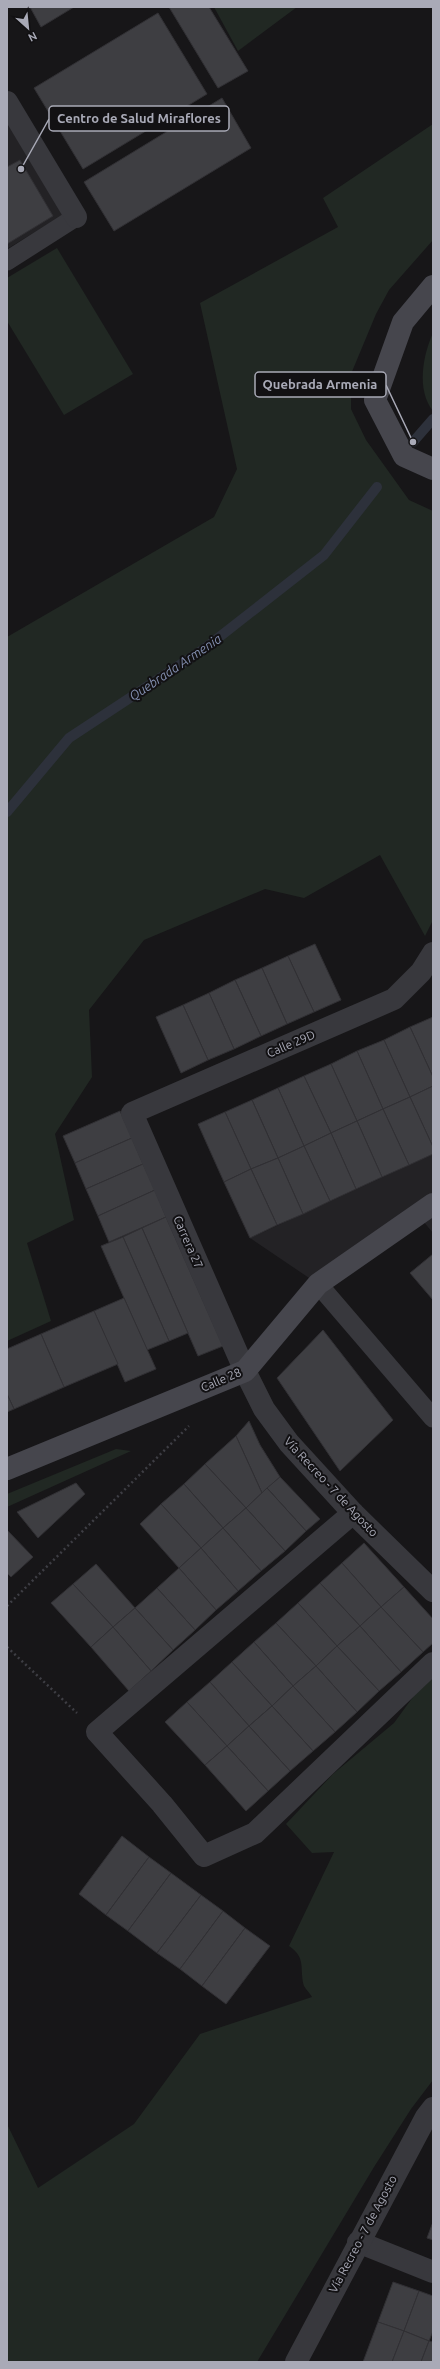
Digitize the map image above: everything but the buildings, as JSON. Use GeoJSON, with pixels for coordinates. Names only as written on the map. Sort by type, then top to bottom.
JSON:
{"type":"FeatureCollection","features":[{"type":"Feature","properties":{"kind":"street"},"geometry":{"type":"LineString","coordinates":[[7,102],[76,218]]}},
{"type":"Feature","properties":{"kind":"street"},"geometry":{"type":"LineString","coordinates":[[433,286],[403,322],[375,400],[404,456],[433,469]]}},
{"type":"Feature","properties":{"kind":"street","name":"Calle 29D"},"geometry":{"type":"LineString","coordinates":[[132,1113],[394,1000],[421,972],[433,952]]}},
{"type":"Feature","properties":{"kind":"street","name":"Carrera 27"},"geometry":{"type":"LineString","coordinates":[[132,1113],[245,1371]]}},
{"type":"Feature","properties":{"kind":"street","name":"Calle 28"},"geometry":{"type":"LineString","coordinates":[[7,1469],[245,1371],[318,1284],[433,1204]]}},
{"type":"Feature","properties":{"kind":"street","name":"Vía Recreo - 7 de Agosto"},"geometry":{"type":"LineString","coordinates":[[245,1371],[264,1409],[289,1443],[353,1513],[428,1578]]}},
{"type":"Feature","properties":{"kind":"street"},"geometry":{"type":"LineString","coordinates":[[353,1513],[97,1732],[162,1804],[204,1856],[255,1832],[433,1663]]}},
{"type":"Feature","properties":{"kind":"street","name":"Vía Recreo - 7 de Agosto"},"geometry":{"type":"LineString","coordinates":[[297,2362],[358,2242],[431,2115]]}},
{"type":"Feature","properties":{"kind":"street"},"geometry":{"type":"LineString","coordinates":[[358,2242],[433,2272]]}},
{"type":"Feature","properties":{"kind":"lane"},"geometry":{"type":"LineString","coordinates":[[7,260],[76,218]]}},
{"type":"Feature","properties":{"kind":"lane"},"geometry":{"type":"LineString","coordinates":[[318,1284],[433,1418]]}},
{"type":"Feature","properties":{"kind":"path"},"geometry":{"type":"LineString","coordinates":[[7,1606],[194,1421]]}},
{"type":"Feature","properties":{"kind":"path"},"geometry":{"type":"LineString","coordinates":[[7,1647],[97,1732]]}},
{"type":"Feature","properties":{"kind":"shaded area"},"geometry":{"type":"Polygon","coordinates":[[[214,7],[297,7],[238,51],[214,7]]]}},
{"type":"Feature","properties":{"kind":"shaded area"},"geometry":{"type":"Polygon","coordinates":[[[7,123],[63,215],[7,249],[7,123]]]}},
{"type":"Feature","properties":{"kind":"shaded area"},"geometry":{"type":"Polygon","coordinates":[[[433,124],[433,240],[389,290],[376,314],[351,374],[351,409],[366,440],[409,500],[433,511],[433,920],[425,936],[380,855],[304,898],[265,889],[144,940],[89,1010],[92,1077],[55,1134],[74,1220],[27,1243],[51,1321],[7,1341],[7,637],[214,517],[237,469],[200,303],[338,227],[323,198],[433,124]]]}},
{"type":"Feature","properties":{"kind":"shaded area"},"geometry":{"type":"Polygon","coordinates":[[[57,248],[133,374],[64,415],[7,321],[7,278],[57,248]]]}},
{"type":"Feature","properties":{"kind":"shaded area"},"geometry":{"type":"Polygon","coordinates":[[[433,333],[433,411],[424,393],[423,372],[426,352],[433,333]]]}},
{"type":"Feature","properties":{"kind":"shaded area"},"geometry":{"type":"Polygon","coordinates":[[[433,1154],[433,1233],[418,1215],[318,1284],[250,1238],[433,1154]]]}},
{"type":"Feature","properties":{"kind":"shaded area"},"geometry":{"type":"Polygon","coordinates":[[[116,1449],[131,1451],[7,1507],[7,1494],[116,1449]]]}},
{"type":"Feature","properties":{"kind":"shaded area"},"geometry":{"type":"Polygon","coordinates":[[[433,1676],[433,2080],[411,2109],[374,2167],[257,2362],[7,2362],[7,2124],[38,2188],[134,2124],[200,2034],[312,1997],[304,1986],[300,1959],[295,1950],[289,1946],[334,1852],[312,1853],[286,1824],[333,1774],[394,1723],[421,1686],[433,1676]]]}},
{"type":"Feature","properties":{"kind":"waterway","name":"Quebrada Armenia"},"geometry":{"type":"LineString","coordinates":[[413,442],[433,419]]}},
{"type":"Feature","properties":{"kind":"waterway","name":"Quebrada Armenia"},"geometry":{"type":"LineString","coordinates":[[7,812],[69,738],[204,649],[324,555],[377,487]]}},
{"type":"Feature","properties":{"kind":"place","name":"Centro de Salud Miraflores"},"geometry":{"type":"Point","coordinates":[21,169]}},
{"type":"Feature","properties":{"kind":"place","name":"Quebrada Armenia"},"geometry":{"type":"Point","coordinates":[413,442]}}]}
